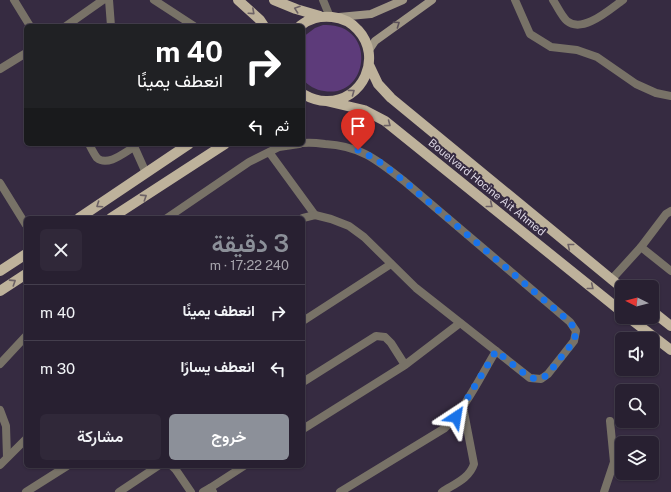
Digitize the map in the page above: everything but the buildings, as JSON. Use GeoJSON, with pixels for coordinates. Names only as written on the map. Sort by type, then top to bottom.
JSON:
{"type":"FeatureCollection","features":[{"type":"Feature","properties":{"kind":"main road"},"geometry":{"type":"LineString","coordinates":[[238,0],[263,24]]}},
{"type":"Feature","properties":{"kind":"main road"},"geometry":{"type":"LineString","coordinates":[[274,0],[296,9],[353,24],[363,36],[369,50],[369,65],[365,79],[355,91],[342,99],[326,102]]}},
{"type":"Feature","properties":{"kind":"main road"},"geometry":{"type":"LineString","coordinates":[[303,24],[308,20],[330,17]]}},
{"type":"Feature","properties":{"kind":"main road"},"geometry":{"type":"LineString","coordinates":[[369,65],[378,84],[390,98],[615,282]]}},
{"type":"Feature","properties":{"kind":"main road","name":"Bouelvard Hocine Ait Ahmed"},"geometry":{"type":"LineString","coordinates":[[306,98],[364,110],[385,121],[615,306]]}},
{"type":"Feature","properties":{"kind":"main road"},"geometry":{"type":"LineString","coordinates":[[83,216],[186,146]]}},
{"type":"Feature","properties":{"kind":"main road"},"geometry":{"type":"LineString","coordinates":[[114,216],[222,146]]}},
{"type":"Feature","properties":{"kind":"main road"},"geometry":{"type":"LineString","coordinates":[[0,271],[24,255]]}},
{"type":"Feature","properties":{"kind":"main road"},"geometry":{"type":"LineString","coordinates":[[0,291],[24,275]]}},
{"type":"Feature","properties":{"kind":"main road"},"geometry":{"type":"LineString","coordinates":[[659,317],[671,326]]}},
{"type":"Feature","properties":{"kind":"main road"},"geometry":{"type":"LineString","coordinates":[[637,324],[671,350]]}},
{"type":"Feature","properties":{"kind":"street"},"geometry":{"type":"LineString","coordinates":[[14,0],[29,24]]}},
{"type":"Feature","properties":{"kind":"street"},"geometry":{"type":"LineString","coordinates":[[69,24],[102,0]]}},
{"type":"Feature","properties":{"kind":"street"},"geometry":{"type":"LineString","coordinates":[[109,0],[111,24]]}},
{"type":"Feature","properties":{"kind":"street"},"geometry":{"type":"LineString","coordinates":[[154,0],[191,24]]}},
{"type":"Feature","properties":{"kind":"street"},"geometry":{"type":"LineString","coordinates":[[323,0],[330,17],[370,14],[403,0]]}},
{"type":"Feature","properties":{"kind":"street"},"geometry":{"type":"LineString","coordinates":[[369,50],[375,41],[432,0]]}},
{"type":"Feature","properties":{"kind":"street"},"geometry":{"type":"LineString","coordinates":[[515,0],[530,34],[551,47],[578,50],[597,57],[636,84],[656,93],[671,96]]}},
{"type":"Feature","properties":{"kind":"street"},"geometry":{"type":"LineString","coordinates":[[554,0],[567,21],[577,26],[588,23],[623,0]]}},
{"type":"Feature","properties":{"kind":"street"},"geometry":{"type":"LineString","coordinates":[[0,69],[24,54]]}},
{"type":"Feature","properties":{"kind":"street"},"geometry":{"type":"LineString","coordinates":[[305,143],[333,144],[358,150],[377,160],[410,186],[570,322],[576,331],[574,341],[548,374],[541,379],[530,378],[416,288],[364,238],[349,226],[315,215],[305,218]]}},
{"type":"Feature","properties":{"kind":"street"},"geometry":{"type":"LineString","coordinates":[[90,146],[98,158],[105,161],[113,159],[132,146]]}},
{"type":"Feature","properties":{"kind":"street"},"geometry":{"type":"LineString","coordinates":[[134,146],[146,173]]}},
{"type":"Feature","properties":{"kind":"street"},"geometry":{"type":"LineString","coordinates":[[170,216],[249,162],[279,148],[289,146]]}},
{"type":"Feature","properties":{"kind":"street"},"geometry":{"type":"LineString","coordinates":[[269,152],[315,215]]}},
{"type":"Feature","properties":{"kind":"street"},"geometry":{"type":"LineString","coordinates":[[0,182],[24,222]]}},
{"type":"Feature","properties":{"kind":"street"},"geometry":{"type":"LineString","coordinates":[[612,280],[641,247],[666,214],[671,211]]}},
{"type":"Feature","properties":{"kind":"street"},"geometry":{"type":"LineString","coordinates":[[641,247],[671,271]]}},
{"type":"Feature","properties":{"kind":"street"},"geometry":{"type":"LineString","coordinates":[[305,320],[391,264]]}},
{"type":"Feature","properties":{"kind":"street"},"geometry":{"type":"LineString","coordinates":[[305,428],[405,365],[460,323]]}},
{"type":"Feature","properties":{"kind":"street"},"geometry":{"type":"LineString","coordinates":[[305,381],[376,336],[385,337],[391,343],[405,365]]}},
{"type":"Feature","properties":{"kind":"street"},"geometry":{"type":"LineString","coordinates":[[0,364],[24,338]]}},
{"type":"Feature","properties":{"kind":"street"},"geometry":{"type":"LineString","coordinates":[[340,492],[445,428],[463,407],[496,351]]}},
{"type":"Feature","properties":{"kind":"street"},"geometry":{"type":"LineString","coordinates":[[442,492],[471,472],[474,464],[463,407]]}},
{"type":"Feature","properties":{"kind":"street"},"geometry":{"type":"LineString","coordinates":[[0,410],[6,426],[7,457]]}},
{"type":"Feature","properties":{"kind":"street"},"geometry":{"type":"LineString","coordinates":[[604,492],[614,462],[610,421]]}},
{"type":"Feature","properties":{"kind":"street"},"geometry":{"type":"LineString","coordinates":[[0,465],[24,440]]}},
{"type":"Feature","properties":{"kind":"street"},"geometry":{"type":"LineString","coordinates":[[26,492],[64,468]]}},
{"type":"Feature","properties":{"kind":"street"},"geometry":{"type":"LineString","coordinates":[[119,492],[155,468]]}},
{"type":"Feature","properties":{"kind":"street"},"geometry":{"type":"LineString","coordinates":[[174,468],[191,492]]}},
{"type":"Feature","properties":{"kind":"street"},"geometry":{"type":"LineString","coordinates":[[208,491],[241,468]]}},
{"type":"Feature","properties":{"kind":"shaded area"},"geometry":{"type":"Polygon","coordinates":[[[323,25],[341,27],[353,35],[360,47],[361,60],[358,73],[351,84],[339,90],[324,91],[310,86],[305,81],[305,36],[315,28],[323,25]]]}},
{"type":"Feature","properties":{"kind":"route"},"geometry":{"type":"LineString","coordinates":[[358,150],[377,160],[404,181],[570,322],[576,331],[574,341],[548,374],[541,379],[530,378],[496,351],[466,403],[456,417]]}}]}
